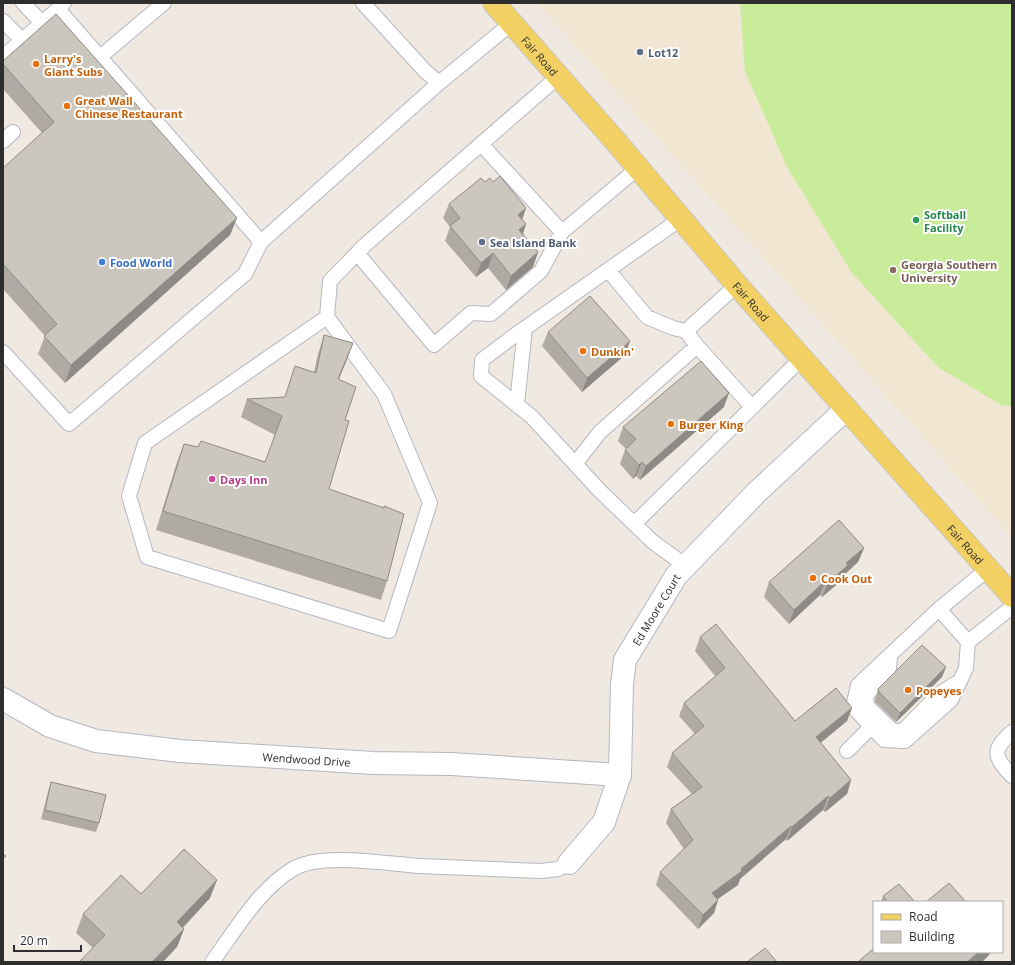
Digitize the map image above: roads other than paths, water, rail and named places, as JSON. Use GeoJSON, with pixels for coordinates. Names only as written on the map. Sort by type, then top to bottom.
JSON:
{"type":"FeatureCollection","features":[{"type":"Feature","properties":{"kind":"main road","name":"Fair Road"},"geometry":{"type":"LineString","coordinates":[[494,3],[682,218],[737,285],[1012,596]]}},
{"type":"Feature","properties":{"kind":"street","name":"Ed Moore Court"},"geometry":{"type":"LineString","coordinates":[[569,863],[604,822],[620,775],[622,684],[625,660],[676,576],[757,492],[846,409]]}},
{"type":"Feature","properties":{"kind":"street","name":"Wendwood Drive"},"geometry":{"type":"LineString","coordinates":[[4,701],[50,726],[96,741],[180,751],[373,763],[451,764],[620,775]]}},
{"type":"Feature","properties":{"kind":"lane"},"geometry":{"type":"LineString","coordinates":[[23,3],[42,22]]}},
{"type":"Feature","properties":{"kind":"lane"},"geometry":{"type":"LineString","coordinates":[[100,57],[164,3]]}},
{"type":"Feature","properties":{"kind":"lane"},"geometry":{"type":"LineString","coordinates":[[363,3],[425,71],[439,83]]}},
{"type":"Feature","properties":{"kind":"lane"},"geometry":{"type":"LineString","coordinates":[[3,57],[61,6],[100,57],[261,242]]}},
{"type":"Feature","properties":{"kind":"lane"},"geometry":{"type":"LineString","coordinates":[[3,20],[22,40]]}},
{"type":"Feature","properties":{"kind":"lane"},"geometry":{"type":"LineString","coordinates":[[3,352],[69,424],[245,274],[261,242],[439,83],[512,24]]}},
{"type":"Feature","properties":{"kind":"lane"},"geometry":{"type":"LineString","coordinates":[[327,317],[145,443],[129,496],[147,557],[389,631],[430,503],[384,394],[327,317],[330,281],[358,253],[559,76]]}},
{"type":"Feature","properties":{"kind":"lane"},"geometry":{"type":"LineString","coordinates":[[481,144],[562,232]]}},
{"type":"Feature","properties":{"kind":"lane"},"geometry":{"type":"LineString","coordinates":[[358,253],[434,345],[471,313],[491,314],[541,271],[562,232],[638,168]]}},
{"type":"Feature","properties":{"kind":"lane"},"geometry":{"type":"LineString","coordinates":[[682,218],[482,360],[481,376],[532,417],[575,464],[653,542],[686,566]]}},
{"type":"Feature","properties":{"kind":"lane"},"geometry":{"type":"LineString","coordinates":[[608,270],[647,317],[673,328],[686,331],[697,346],[752,408]]}},
{"type":"Feature","properties":{"kind":"lane"},"geometry":{"type":"LineString","coordinates":[[686,331],[737,285]]}},
{"type":"Feature","properties":{"kind":"lane"},"geometry":{"type":"LineString","coordinates":[[517,404],[525,328]]}},
{"type":"Feature","properties":{"kind":"lane"},"geometry":{"type":"LineString","coordinates":[[575,464],[600,432],[697,346]]}},
{"type":"Feature","properties":{"kind":"lane"},"geometry":{"type":"LineString","coordinates":[[634,524],[802,358]]}},
{"type":"Feature","properties":{"kind":"lane"},"geometry":{"type":"LineString","coordinates":[[939,610],[968,642],[966,668],[951,700],[906,741],[884,740],[853,707],[858,685],[939,610],[988,569]]}},
{"type":"Feature","properties":{"kind":"lane"},"geometry":{"type":"LineString","coordinates":[[968,642],[1012,607]]}},
{"type":"Feature","properties":{"kind":"lane"},"geometry":{"type":"LineString","coordinates":[[890,655],[889,668],[866,696],[867,706],[893,731],[903,731],[940,694],[960,681]]}},
{"type":"Feature","properties":{"kind":"lane"},"geometry":{"type":"LineString","coordinates":[[847,751],[872,726]]}},
{"type":"Feature","properties":{"kind":"lane"},"geometry":{"type":"LineString","coordinates":[[1012,732],[1003,740],[997,751],[998,762],[1012,776]]}},
{"type":"Feature","properties":{"kind":"lane"},"geometry":{"type":"LineString","coordinates":[[212,962],[257,902],[278,879],[295,868],[314,862],[344,860],[404,865],[541,870],[558,869],[569,863]]}},
{"type":"Feature","properties":{"kind":"place","name":"Lot12"},"geometry":{"type":"Point","coordinates":[640,52]}},
{"type":"Feature","properties":{"kind":"place","name":"Larry's Giant Subs"},"geometry":{"type":"Point","coordinates":[36,64]}},
{"type":"Feature","properties":{"kind":"place","name":"Great Wall Chinese Restaurant"},"geometry":{"type":"Point","coordinates":[67,106]}},
{"type":"Feature","properties":{"kind":"place","name":"Softball Facility"},"geometry":{"type":"Point","coordinates":[916,220]}},
{"type":"Feature","properties":{"kind":"place","name":"Sea Island Bank"},"geometry":{"type":"Point","coordinates":[482,242]}},
{"type":"Feature","properties":{"kind":"place","name":"Food World"},"geometry":{"type":"Point","coordinates":[102,262]}},
{"type":"Feature","properties":{"kind":"place","name":"Georgia Southern University"},"geometry":{"type":"Point","coordinates":[893,270]}},
{"type":"Feature","properties":{"kind":"place","name":"Dunkin'"},"geometry":{"type":"Point","coordinates":[583,351]}},
{"type":"Feature","properties":{"kind":"place","name":"Burger King"},"geometry":{"type":"Point","coordinates":[671,424]}},
{"type":"Feature","properties":{"kind":"place","name":"Days Inn"},"geometry":{"type":"Point","coordinates":[212,479]}},
{"type":"Feature","properties":{"kind":"place","name":"Cook Out"},"geometry":{"type":"Point","coordinates":[813,578]}},
{"type":"Feature","properties":{"kind":"place","name":"Popeyes"},"geometry":{"type":"Point","coordinates":[908,690]}}]}
